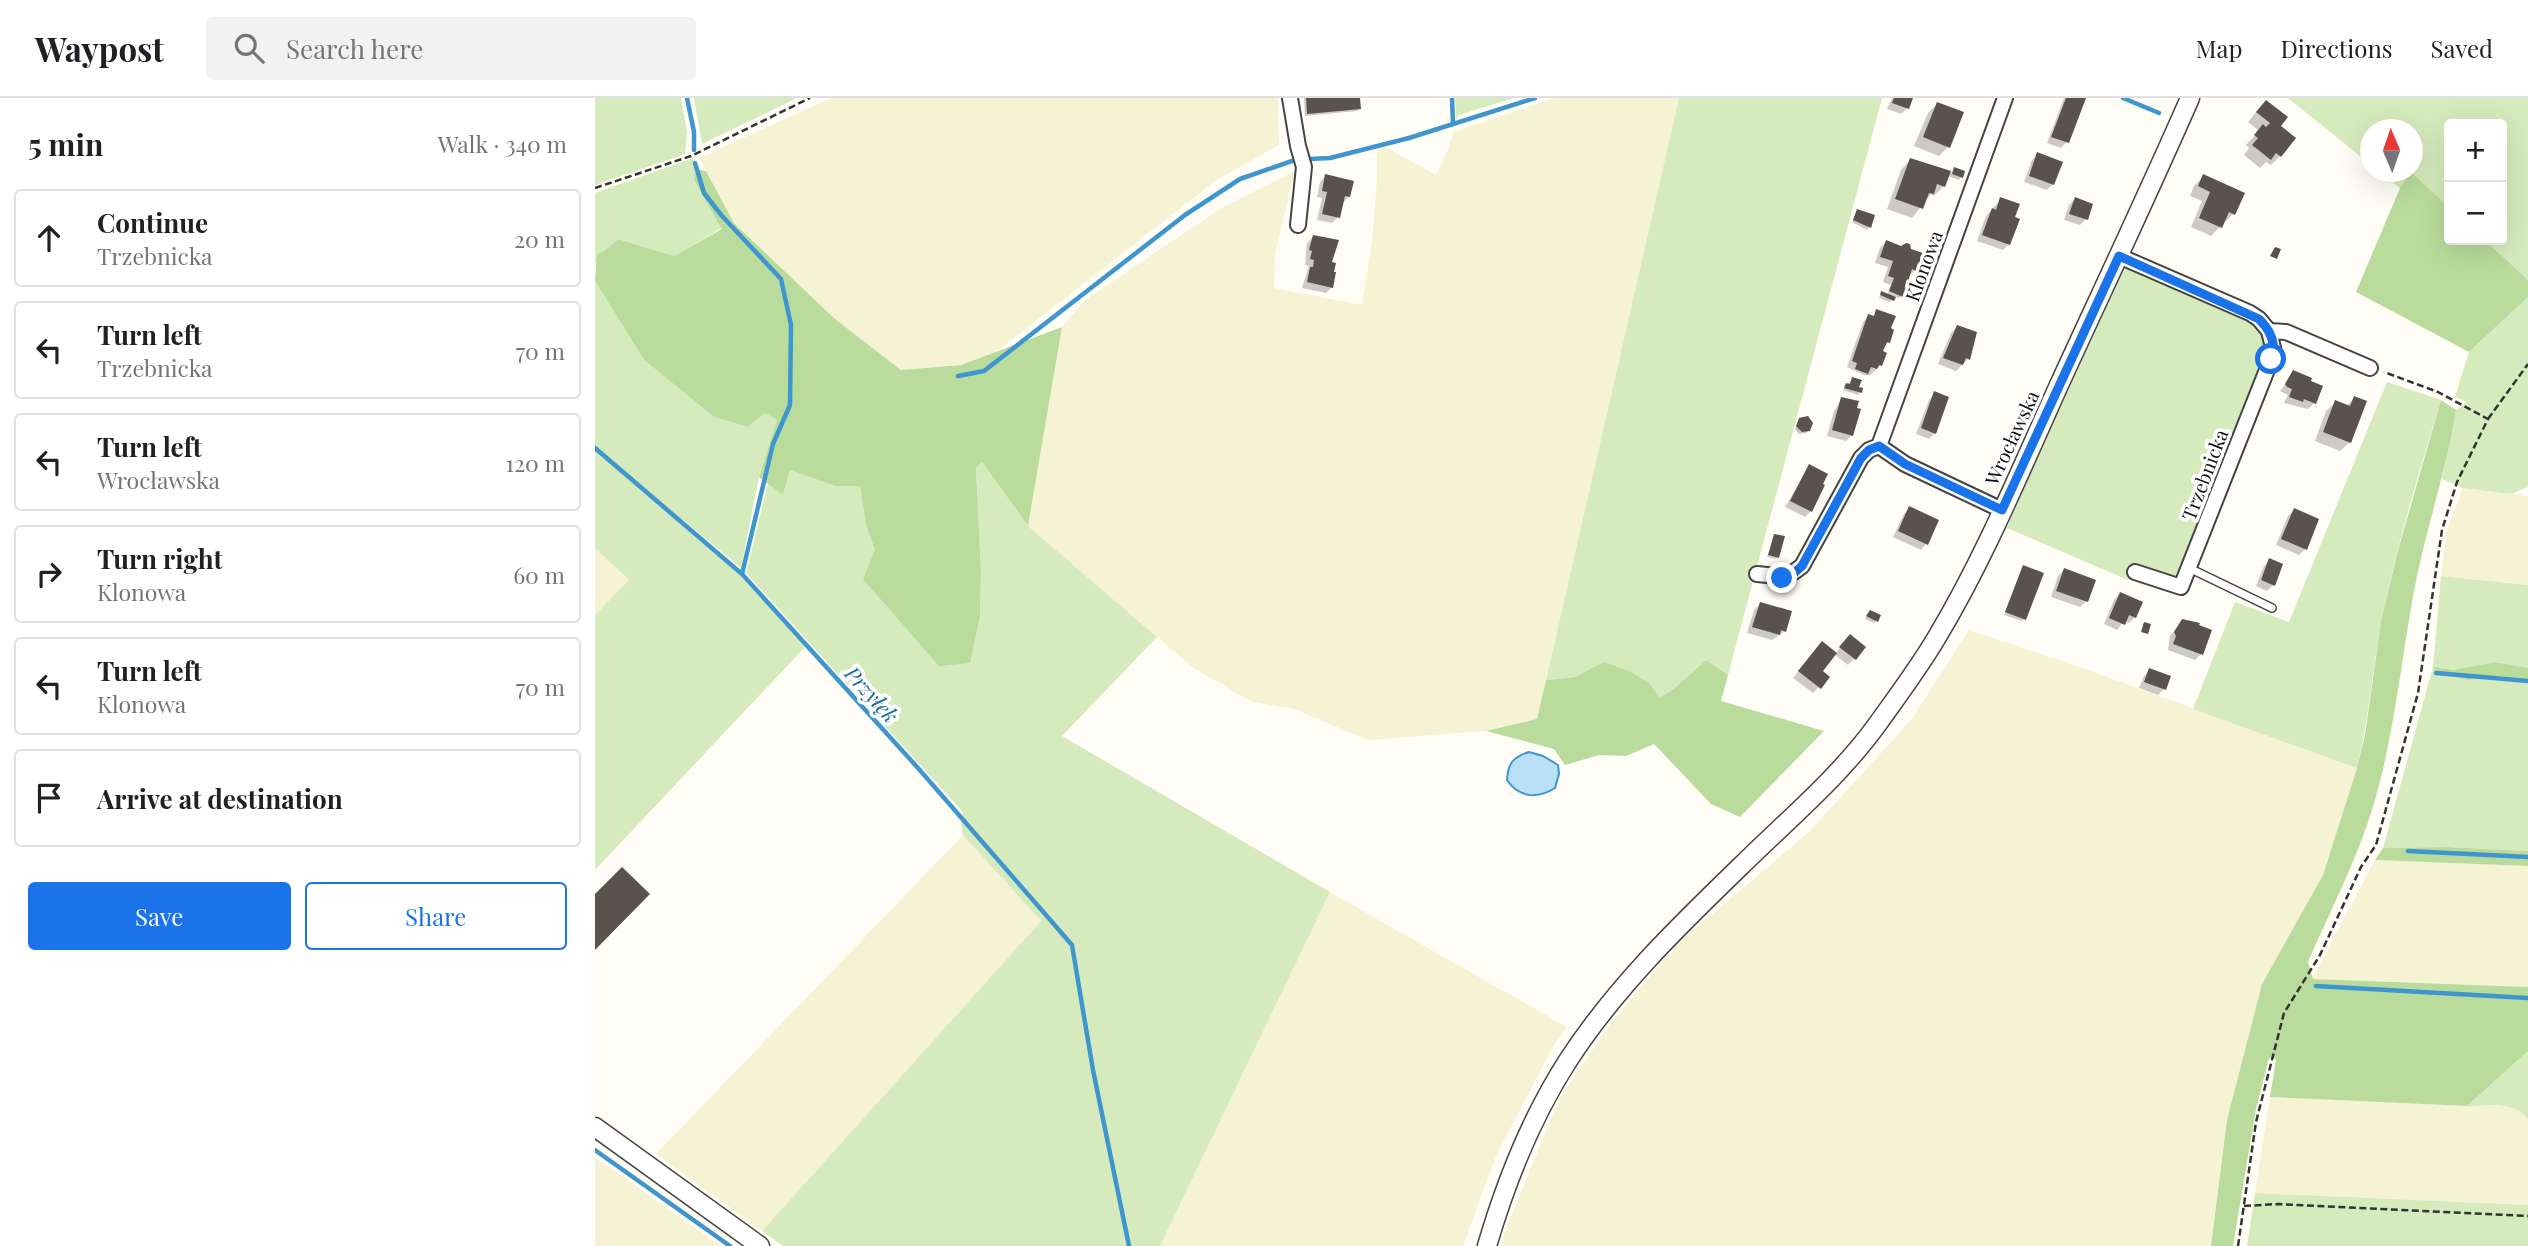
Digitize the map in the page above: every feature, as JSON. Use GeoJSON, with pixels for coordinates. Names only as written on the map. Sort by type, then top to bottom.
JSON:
{"type":"FeatureCollection","features":[{"type":"Feature","properties":{"kind":"street"},"geometry":{"type":"LineString","coordinates":[[1290,98],[1304,167],[1298,226]]}},
{"type":"Feature","properties":{"kind":"street","name":"Klonowa"},"geometry":{"type":"LineString","coordinates":[[1757,574],[1787,577],[1802,566],[1861,458],[1869,450],[1879,446],[2005,98]]}},
{"type":"Feature","properties":{"kind":"street","name":"Wrocławska"},"geometry":{"type":"LineString","coordinates":[[1487,1246],[1505,1191],[1543,1105],[1590,1028],[1615,996],[1671,935],[1835,774],[1877,725],[1935,641],[1958,601],[2002,510],[2190,98]]}},
{"type":"Feature","properties":{"kind":"street"},"geometry":{"type":"LineString","coordinates":[[2119,256],[2250,313],[2269,331],[2286,332],[2370,368]]}},
{"type":"Feature","properties":{"kind":"street","name":"Trzebnicka"},"geometry":{"type":"LineString","coordinates":[[2189,568],[2273,352],[2269,331]]}},
{"type":"Feature","properties":{"kind":"street"},"geometry":{"type":"LineString","coordinates":[[1879,446],[1905,464],[2002,510]]}},
{"type":"Feature","properties":{"kind":"street"},"geometry":{"type":"LineString","coordinates":[[2135,572],[2181,587],[2189,568]]}},
{"type":"Feature","properties":{"kind":"street"},"geometry":{"type":"LineString","coordinates":[[595,1127],[759,1246]]}},
{"type":"Feature","properties":{"kind":"lane"},"geometry":{"type":"LineString","coordinates":[[2189,568],[2272,608]]}},
{"type":"Feature","properties":{"kind":"path"},"geometry":{"type":"LineString","coordinates":[[595,188],[691,156],[810,98]]}},
{"type":"Feature","properties":{"kind":"path"},"geometry":{"type":"LineString","coordinates":[[2238,1246],[2256,1122],[2284,1013],[2320,955],[2361,867],[2376,845],[2418,693],[2442,530],[2457,482],[2488,419],[2528,364]]}},
{"type":"Feature","properties":{"kind":"path"},"geometry":{"type":"LineString","coordinates":[[2370,368],[2438,392],[2488,419]]}},
{"type":"Feature","properties":{"kind":"path"},"geometry":{"type":"LineString","coordinates":[[2244,1206],[2278,1204],[2528,1216]]}},
{"type":"Feature","properties":{"kind":"shaded area"},"geometry":{"type":"Polygon","coordinates":[[[831,98],[1278,98],[1279,145],[1215,181],[996,352],[960,365],[901,370],[835,319],[734,222],[699,158],[831,98]]]}},
{"type":"Feature","properties":{"kind":"shaded area"},"geometry":{"type":"Polygon","coordinates":[[[1554,98],[1679,98],[1537,719],[1486,731],[1368,740],[1294,709],[1252,702],[1192,667],[1028,526],[1062,327],[1085,300],[1223,207],[1295,171],[1275,254],[1274,288],[1362,305],[1372,242],[1377,142],[1436,175],[1447,153],[1453,132],[1554,98]]]}},
{"type":"Feature","properties":{"kind":"shaded area"},"geometry":{"type":"Polygon","coordinates":[[[2463,488],[2528,496],[2528,585],[2441,576],[2446,533],[2463,488]]]}},
{"type":"Feature","properties":{"kind":"shaded area"},"geometry":{"type":"Polygon","coordinates":[[[595,548],[629,580],[595,615],[595,548]]]}},
{"type":"Feature","properties":{"kind":"shaded area"},"geometry":{"type":"Polygon","coordinates":[[[1969,630],[2077,666],[2357,768],[2323,875],[2262,984],[2227,1120],[2211,1246],[1502,1246],[1504,1234],[1559,1099],[1610,1024],[1680,941],[1808,833],[1911,720],[1969,630]]]}},
{"type":"Feature","properties":{"kind":"shaded area"},"geometry":{"type":"Polygon","coordinates":[[[963,835],[1041,921],[762,1231],[656,1154],[963,835]]]}},
{"type":"Feature","properties":{"kind":"shaded area"},"geometry":{"type":"Polygon","coordinates":[[[2375,860],[2528,866],[2528,987],[2312,979],[2375,860]]]}},
{"type":"Feature","properties":{"kind":"shaded area"},"geometry":{"type":"Polygon","coordinates":[[[1330,892],[1567,1027],[1554,1045],[1496,1156],[1463,1246],[1160,1246],[1330,892]]]}},
{"type":"Feature","properties":{"kind":"shaded area"},"geometry":{"type":"Polygon","coordinates":[[[2270,1097],[2467,1106],[2508,1105],[2524,1114],[2528,1120],[2528,1205],[2255,1193],[2270,1097]]]}},
{"type":"Feature","properties":{"kind":"shaded area"},"geometry":{"type":"Polygon","coordinates":[[[595,1157],[721,1246],[595,1246],[595,1157]]]}},
{"type":"Feature","properties":{"kind":"green space"},"geometry":{"type":"Polygon","coordinates":[[[595,98],[681,98],[687,132],[685,154],[595,185],[595,98]]]}},
{"type":"Feature","properties":{"kind":"green space"},"geometry":{"type":"Polygon","coordinates":[[[694,98],[797,98],[702,144],[694,98]]]}},
{"type":"Feature","properties":{"kind":"green space"},"geometry":{"type":"Polygon","coordinates":[[[1455,98],[1514,98],[1459,115],[1456,119],[1455,98]]]}},
{"type":"Feature","properties":{"kind":"green space"},"geometry":{"type":"Polygon","coordinates":[[[1679,98],[1882,98],[1728,675],[1706,660],[1673,691],[1659,698],[1604,663],[1575,677],[1546,680],[1679,98]]]}},
{"type":"Feature","properties":{"kind":"green space"},"geometry":{"type":"Polygon","coordinates":[[[2288,98],[2528,98],[2528,280],[2490,245],[2507,245],[2507,119],[2444,119],[2444,202],[2422,182],[2423,119],[2360,119],[2360,156],[2288,98]]]}},
{"type":"Feature","properties":{"kind":"green space"},"geometry":{"type":"Polygon","coordinates":[[[693,158],[696,169],[694,182],[722,228],[674,256],[618,239],[603,252],[595,264],[595,193],[693,158]]]}},
{"type":"Feature","properties":{"kind":"green space"},"geometry":{"type":"Polygon","coordinates":[[[696,169],[706,171],[734,223],[835,319],[901,370],[961,365],[1062,327],[1028,526],[982,462],[976,468],[981,571],[980,616],[970,663],[939,666],[863,579],[875,550],[866,525],[860,486],[835,486],[790,470],[783,495],[759,477],[777,420],[765,413],[747,427],[714,417],[644,360],[595,281],[597,254],[618,239],[674,256],[722,229],[694,181],[696,169]]]}},
{"type":"Feature","properties":{"kind":"green space"},"geometry":{"type":"Polygon","coordinates":[[[2392,182],[2404,182],[2400,188],[2392,182]]]}},
{"type":"Feature","properties":{"kind":"green space"},"geometry":{"type":"Polygon","coordinates":[[[2404,182],[2422,182],[2444,202],[2444,245],[2490,245],[2528,280],[2528,297],[2469,352],[2356,292],[2404,182]]]}},
{"type":"Feature","properties":{"kind":"green space"},"geometry":{"type":"Polygon","coordinates":[[[2129,266],[2225,307],[2262,327],[2270,343],[2182,575],[2173,578],[2134,568],[2128,580],[2007,528],[2119,270],[2129,266]]]}},
{"type":"Feature","properties":{"kind":"green space"},"geometry":{"type":"Polygon","coordinates":[[[595,281],[644,360],[714,417],[746,427],[765,413],[777,420],[759,477],[741,568],[683,520],[680,523],[740,575],[806,646],[595,870],[595,615],[629,580],[595,548],[595,281]]]}},
{"type":"Feature","properties":{"kind":"green space"},"geometry":{"type":"Polygon","coordinates":[[[2528,297],[2528,487],[2511,494],[2463,488],[2442,479],[2456,410],[2467,402],[2455,397],[2469,352],[2528,297]]]}},
{"type":"Feature","properties":{"kind":"green space"},"geometry":{"type":"Polygon","coordinates":[[[2387,382],[2441,400],[2394,565],[2357,768],[2193,709],[2235,602],[2289,622],[2387,382]]]}},
{"type":"Feature","properties":{"kind":"green space"},"geometry":{"type":"Polygon","coordinates":[[[2441,400],[2456,410],[2417,576],[2394,717],[2382,772],[2361,841],[2308,962],[2313,979],[2528,987],[2528,1051],[2467,1106],[2270,1097],[2276,1059],[2269,1058],[2256,1109],[2233,1246],[2211,1246],[2227,1120],[2262,984],[2323,875],[2357,768],[2365,735],[2381,622],[2397,554],[2441,400]]]}},
{"type":"Feature","properties":{"kind":"green space"},"geometry":{"type":"Polygon","coordinates":[[[982,462],[1028,526],[1157,637],[1062,736],[1330,892],[1160,1246],[783,1246],[762,1231],[1041,921],[963,835],[963,812],[746,573],[768,483],[783,495],[790,470],[835,486],[860,486],[866,525],[875,550],[969,663],[980,616],[981,571],[976,468],[982,462]]]}},
{"type":"Feature","properties":{"kind":"green space"},"geometry":{"type":"Polygon","coordinates":[[[2441,576],[2528,585],[2528,668],[2495,662],[2453,670],[2434,668],[2437,674],[2467,680],[2502,676],[2528,682],[2528,851],[2447,847],[2383,848],[2433,667],[2441,576]]]}},
{"type":"Feature","properties":{"kind":"green space"},"geometry":{"type":"Polygon","coordinates":[[[1706,660],[1728,675],[1721,701],[1824,731],[1740,817],[1711,804],[1654,744],[1626,756],[1599,755],[1565,765],[1554,749],[1486,731],[1537,719],[1546,680],[1575,677],[1604,662],[1629,671],[1650,684],[1659,698],[1674,689],[1706,660]]]}},
{"type":"Feature","properties":{"kind":"green space"},"geometry":{"type":"Polygon","coordinates":[[[2495,662],[2528,668],[2528,682],[2502,676],[2468,680],[2437,674],[2433,667],[2453,670],[2495,662]]]}},
{"type":"Feature","properties":{"kind":"green space"},"geometry":{"type":"Polygon","coordinates":[[[2447,847],[2528,851],[2528,866],[2375,860],[2383,848],[2447,847]]]}},
{"type":"Feature","properties":{"kind":"green space"},"geometry":{"type":"Polygon","coordinates":[[[2528,1051],[2528,1120],[2516,1109],[2509,1107],[2467,1106],[2528,1051]]]}},
{"type":"Feature","properties":{"kind":"green space"},"geometry":{"type":"Polygon","coordinates":[[[2255,1193],[2528,1205],[2528,1246],[2247,1246],[2255,1193]]]}},
{"type":"Feature","properties":{"kind":"water"},"geometry":{"type":"Polygon","coordinates":[[[1529,752],[1558,765],[1559,774],[1555,788],[1549,792],[1529,795],[1517,790],[1507,780],[1512,762],[1529,752]]]}},
{"type":"Feature","properties":{"kind":"building"},"geometry":{"type":"Polygon","coordinates":[[[1306,98],[1360,98],[1361,109],[1307,114],[1306,98]]]}},
{"type":"Feature","properties":{"kind":"building"},"geometry":{"type":"Polygon","coordinates":[[[1894,98],[1913,98],[1909,109],[1892,103],[1894,98]]]}},
{"type":"Feature","properties":{"kind":"building"},"geometry":{"type":"Polygon","coordinates":[[[2066,98],[2086,98],[2069,143],[2051,137],[2066,98]]]}},
{"type":"Feature","properties":{"kind":"building"},"geometry":{"type":"Polygon","coordinates":[[[2266,100],[2288,117],[2281,126],[2296,138],[2281,157],[2276,153],[2271,160],[2252,145],[2258,138],[2254,135],[2263,124],[2266,127],[2270,123],[2256,112],[2266,100]]]}},
{"type":"Feature","properties":{"kind":"building"},"geometry":{"type":"Polygon","coordinates":[[[1937,102],[1964,112],[1950,148],[1923,137],[1937,102]]]}},
{"type":"Feature","properties":{"kind":"building"},"geometry":{"type":"Polygon","coordinates":[[[2037,152],[2063,162],[2054,185],[2029,176],[2037,152]]]}},
{"type":"Feature","properties":{"kind":"building"},"geometry":{"type":"Polygon","coordinates":[[[1910,158],[1951,171],[1945,187],[1937,184],[1934,194],[1929,193],[1923,209],[1895,199],[1910,158]]]}},
{"type":"Feature","properties":{"kind":"building"},"geometry":{"type":"Polygon","coordinates":[[[1954,167],[1965,171],[1963,178],[1952,174],[1954,167]]]}},
{"type":"Feature","properties":{"kind":"building"},"geometry":{"type":"Polygon","coordinates":[[[1325,174],[1354,181],[1350,197],[1345,196],[1340,218],[1322,214],[1327,192],[1322,191],[1325,174]]]}},
{"type":"Feature","properties":{"kind":"building"},"geometry":{"type":"Polygon","coordinates":[[[2203,174],[2245,193],[2235,215],[2229,212],[2222,228],[2199,218],[2210,192],[2198,186],[2203,174]]]}},
{"type":"Feature","properties":{"kind":"building"},"geometry":{"type":"Polygon","coordinates":[[[2000,197],[2020,204],[2015,217],[2020,219],[2010,245],[1982,235],[1992,208],[1996,210],[2000,197]]]}},
{"type":"Feature","properties":{"kind":"building"},"geometry":{"type":"Polygon","coordinates":[[[2075,197],[2093,204],[2088,220],[2069,214],[2075,197]]]}},
{"type":"Feature","properties":{"kind":"building"},"geometry":{"type":"Polygon","coordinates":[[[1857,209],[1875,215],[1871,228],[1853,220],[1857,209]]]}},
{"type":"Feature","properties":{"kind":"building"},"geometry":{"type":"Polygon","coordinates":[[[1313,235],[1339,240],[1332,262],[1336,263],[1333,288],[1307,282],[1314,260],[1310,259],[1312,251],[1309,250],[1313,235]]]}},
{"type":"Feature","properties":{"kind":"building"},"geometry":{"type":"Polygon","coordinates":[[[1886,240],[1901,246],[1910,244],[1911,249],[1923,253],[1916,271],[1912,269],[1903,297],[1889,291],[1894,278],[1888,276],[1893,261],[1880,257],[1886,240]]]}},
{"type":"Feature","properties":{"kind":"building"},"geometry":{"type":"Polygon","coordinates":[[[2275,247],[2281,249],[2277,259],[2270,256],[2275,247]]]}},
{"type":"Feature","properties":{"kind":"building"},"geometry":{"type":"Polygon","coordinates":[[[1881,291],[1896,297],[1894,301],[1880,295],[1881,291]]]}},
{"type":"Feature","properties":{"kind":"building"},"geometry":{"type":"Polygon","coordinates":[[[1876,309],[1896,316],[1891,328],[1894,330],[1890,343],[1887,342],[1883,351],[1887,353],[1882,366],[1879,365],[1877,369],[1871,367],[1868,374],[1855,369],[1857,363],[1852,361],[1868,314],[1874,316],[1876,309]]]}},
{"type":"Feature","properties":{"kind":"building"},"geometry":{"type":"Polygon","coordinates":[[[1957,325],[1977,332],[1970,360],[1966,358],[1963,365],[1943,358],[1957,325]]]}},
{"type":"Feature","properties":{"kind":"building"},"geometry":{"type":"Polygon","coordinates":[[[2293,370],[2323,386],[2316,404],[2289,397],[2292,389],[2285,384],[2293,370]]]}},
{"type":"Feature","properties":{"kind":"building"},"geometry":{"type":"Polygon","coordinates":[[[1852,377],[1862,380],[1859,387],[1863,388],[1862,393],[1844,388],[1846,383],[1850,384],[1852,377]]]}},
{"type":"Feature","properties":{"kind":"building"},"geometry":{"type":"Polygon","coordinates":[[[1934,391],[1949,397],[1936,434],[1921,428],[1934,391]]]}},
{"type":"Feature","properties":{"kind":"building"},"geometry":{"type":"Polygon","coordinates":[[[2354,396],[2367,401],[2351,443],[2323,432],[2335,400],[2350,406],[2354,396]]]}},
{"type":"Feature","properties":{"kind":"building"},"geometry":{"type":"Polygon","coordinates":[[[1841,397],[1859,401],[1857,408],[1861,409],[1853,436],[1832,430],[1841,397]]]}},
{"type":"Feature","properties":{"kind":"building"},"geometry":{"type":"Polygon","coordinates":[[[1808,416],[1813,423],[1810,431],[1802,432],[1796,426],[1799,418],[1808,416]]]}},
{"type":"Feature","properties":{"kind":"building"},"geometry":{"type":"Polygon","coordinates":[[[1809,464],[1828,474],[1812,512],[1790,501],[1809,464]]]}},
{"type":"Feature","properties":{"kind":"building"},"geometry":{"type":"Polygon","coordinates":[[[1909,506],[1939,520],[1928,545],[1898,531],[1909,506]]]}},
{"type":"Feature","properties":{"kind":"building"},"geometry":{"type":"Polygon","coordinates":[[[2294,508],[2319,519],[2307,550],[2281,539],[2294,508]]]}},
{"type":"Feature","properties":{"kind":"building"},"geometry":{"type":"Polygon","coordinates":[[[1774,534],[1785,536],[1779,558],[1768,555],[1774,534]]]}},
{"type":"Feature","properties":{"kind":"building"},"geometry":{"type":"Polygon","coordinates":[[[2269,558],[2283,564],[2275,586],[2261,580],[2269,558]]]}},
{"type":"Feature","properties":{"kind":"building"},"geometry":{"type":"Polygon","coordinates":[[[2023,565],[2044,573],[2026,620],[2005,612],[2023,565]]]}},
{"type":"Feature","properties":{"kind":"building"},"geometry":{"type":"Polygon","coordinates":[[[2064,568],[2096,580],[2088,602],[2056,591],[2064,568]]]}},
{"type":"Feature","properties":{"kind":"building"},"geometry":{"type":"Polygon","coordinates":[[[2120,592],[2143,602],[2136,618],[2129,615],[2125,625],[2109,618],[2120,592]]]}},
{"type":"Feature","properties":{"kind":"building"},"geometry":{"type":"Polygon","coordinates":[[[1760,602],[1792,611],[1786,632],[1781,630],[1780,635],[1752,627],[1760,602]]]}},
{"type":"Feature","properties":{"kind":"building"},"geometry":{"type":"Polygon","coordinates":[[[1870,610],[1881,615],[1878,622],[1866,616],[1870,610]]]}},
{"type":"Feature","properties":{"kind":"building"},"geometry":{"type":"Polygon","coordinates":[[[2182,619],[2200,623],[2199,625],[2212,630],[2203,655],[2173,644],[2176,636],[2174,632],[2182,619]]]}},
{"type":"Feature","properties":{"kind":"building"},"geometry":{"type":"Polygon","coordinates":[[[2144,622],[2151,624],[2148,634],[2141,632],[2144,622]]]}},
{"type":"Feature","properties":{"kind":"building"},"geometry":{"type":"Polygon","coordinates":[[[1850,634],[1866,647],[1856,660],[1839,647],[1850,634]]]}},
{"type":"Feature","properties":{"kind":"building"},"geometry":{"type":"Polygon","coordinates":[[[1822,641],[1837,653],[1823,671],[1830,677],[1821,689],[1798,671],[1822,641]]]}},
{"type":"Feature","properties":{"kind":"building"},"geometry":{"type":"Polygon","coordinates":[[[2149,668],[2171,676],[2166,690],[2144,682],[2149,668]]]}},
{"type":"Feature","properties":{"kind":"building"},"geometry":{"type":"Polygon","coordinates":[[[622,867],[650,894],[595,950],[595,894],[622,867]]]}},
{"type":"Feature","properties":{"kind":"waterway","name":"Przyłęk"},"geometry":{"type":"LineString","coordinates":[[687,98],[694,132],[694,150]]}},
{"type":"Feature","properties":{"kind":"waterway"},"geometry":{"type":"LineString","coordinates":[[1452,98],[1453,123]]}},
{"type":"Feature","properties":{"kind":"waterway"},"geometry":{"type":"LineString","coordinates":[[1309,159],[1330,158],[1409,138],[1535,98]]}},
{"type":"Feature","properties":{"kind":"waterway"},"geometry":{"type":"LineString","coordinates":[[2123,98],[2159,113]]}},
{"type":"Feature","properties":{"kind":"waterway"},"geometry":{"type":"LineString","coordinates":[[958,376],[984,371],[1185,215],[1240,179],[1292,161]]}},
{"type":"Feature","properties":{"kind":"waterway","name":"Przyłęk"},"geometry":{"type":"LineString","coordinates":[[695,163],[704,193],[781,279],[791,325],[790,405],[773,444],[742,574]]}},
{"type":"Feature","properties":{"kind":"waterway","name":"Przyłęk"},"geometry":{"type":"LineString","coordinates":[[595,448],[742,574],[918,768],[1072,945],[1093,1070],[1129,1246]]}},
{"type":"Feature","properties":{"kind":"waterway"},"geometry":{"type":"LineString","coordinates":[[2436,673],[2528,681]]}},
{"type":"Feature","properties":{"kind":"waterway"},"geometry":{"type":"LineString","coordinates":[[2408,851],[2528,857]]}},
{"type":"Feature","properties":{"kind":"waterway"},"geometry":{"type":"LineString","coordinates":[[2316,986],[2528,998]]}},
{"type":"Feature","properties":{"kind":"waterway"},"geometry":{"type":"LineString","coordinates":[[595,1150],[730,1246]]}},
{"type":"Feature","properties":{"kind":"route"},"geometry":{"type":"LineString","coordinates":[[1782,578],[1793,574],[1802,566],[1861,458],[1869,450],[1879,446],[1905,464],[2002,510],[2119,256],[2259,319],[2265,324],[2272,338],[2271,359]]}}]}
